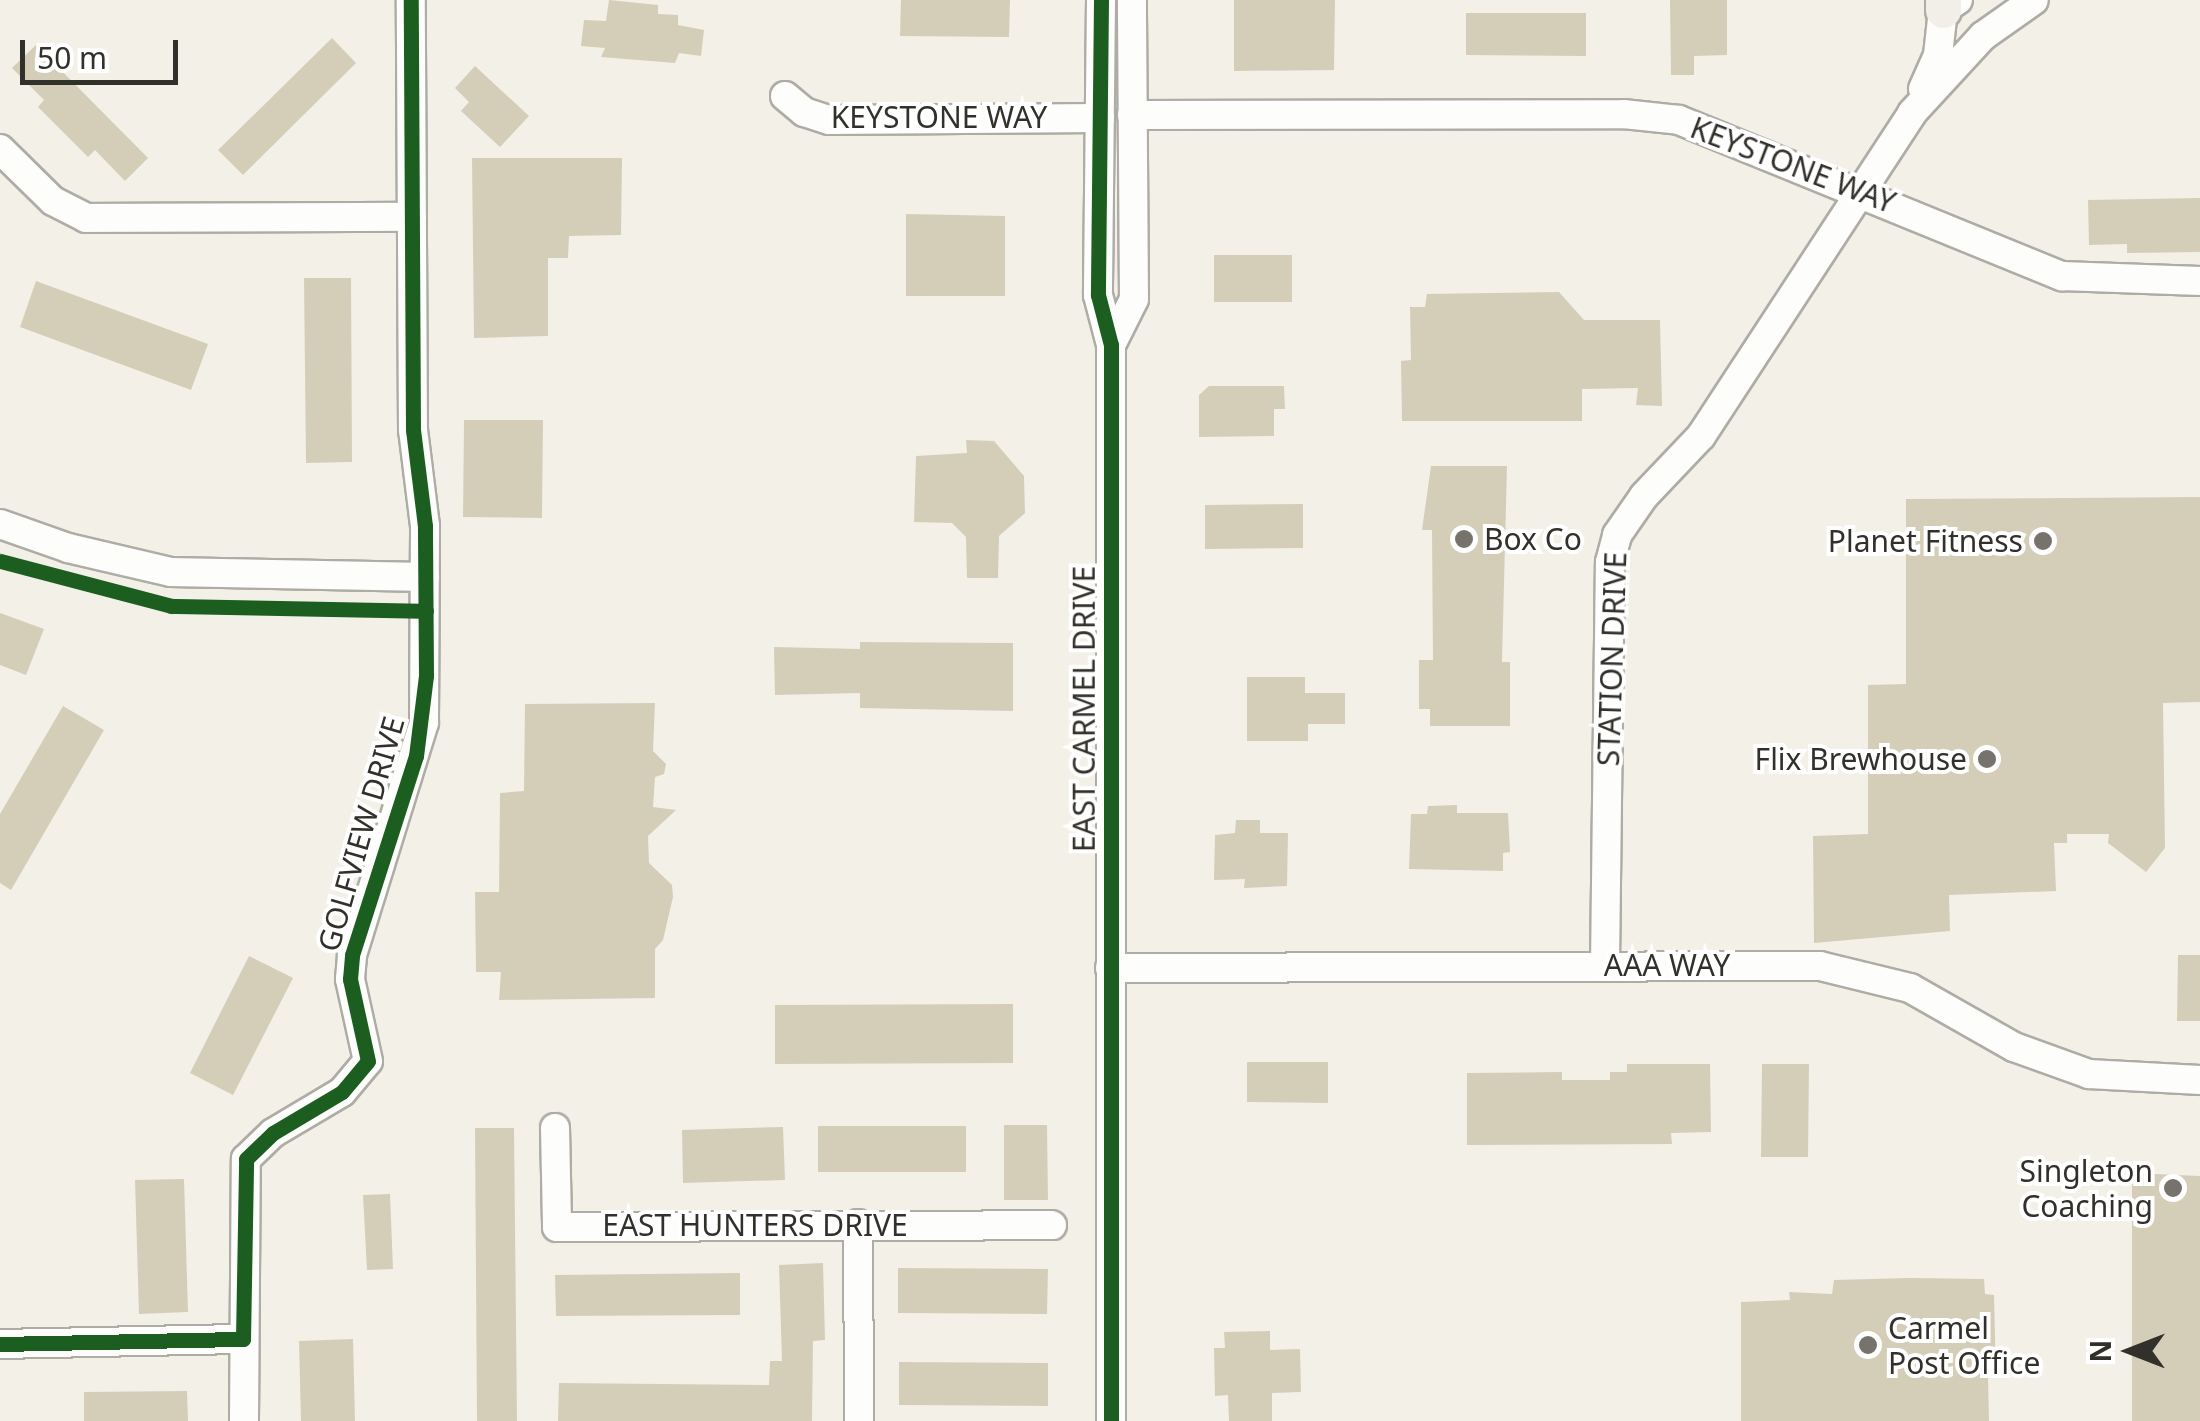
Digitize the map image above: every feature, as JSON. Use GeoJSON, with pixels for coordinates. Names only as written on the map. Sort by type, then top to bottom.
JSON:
{"type":"FeatureCollection","features":[{"type":"Feature","properties":{"kind":"street","name":"GOLFVIEW DRIVE"},"geometry":{"type":"LineString","coordinates":[[244,1421],[246,1159],[273,1133],[342,1092],[368,1061],[350,979],[352,955],[424,723],[426,576],[414,430],[411,0]]}},
{"type":"Feature","properties":{"kind":"street","name":"EAST CARMEL DRIVE"},"geometry":{"type":"LineString","coordinates":[[1100,0],[1098,295],[1111,345],[1111,1421]]}},
{"type":"Feature","properties":{"kind":"street","name":"EAST CARMEL DRIVE"},"geometry":{"type":"LineString","coordinates":[[1111,345],[1134,300],[1132,0]]}},
{"type":"Feature","properties":{"kind":"street"},"geometry":{"type":"LineString","coordinates":[[1912,113],[1983,36],[2034,0]]}},
{"type":"Feature","properties":{"kind":"street"},"geometry":{"type":"LineString","coordinates":[[1912,113],[1938,55],[1948,3]]}},
{"type":"Feature","properties":{"kind":"street","name":"KEYSTONE WAY"},"geometry":{"type":"LineString","coordinates":[[785,96],[804,112],[828,120],[1100,118]]}},
{"type":"Feature","properties":{"kind":"street","name":"STATION DRIVE"},"geometry":{"type":"LineString","coordinates":[[1605,965],[1612,549],[1630,512],[1701,436],[1912,113]]}},
{"type":"Feature","properties":{"kind":"street","name":"KEYSTONE WAY"},"geometry":{"type":"LineString","coordinates":[[1132,115],[1650,116],[1730,138],[2062,276],[2200,282]]}},
{"type":"Feature","properties":{"kind":"street"},"geometry":{"type":"LineString","coordinates":[[0,149],[53,201],[86,218],[412,216]]}},
{"type":"Feature","properties":{"kind":"street"},"geometry":{"type":"LineString","coordinates":[[0,524],[68,548],[171,572],[426,576]]}},
{"type":"Feature","properties":{"kind":"street","name":"AAA WAY"},"geometry":{"type":"LineString","coordinates":[[1110,968],[1605,965],[1853,971],[1910,988],[2052,1063],[2088,1074],[2200,1080]]}},
{"type":"Feature","properties":{"kind":"street","name":"EAST HUNTERS DRIVE"},"geometry":{"type":"LineString","coordinates":[[555,1128],[558,1227],[1052,1226]]}},
{"type":"Feature","properties":{"kind":"street"},"geometry":{"type":"LineString","coordinates":[[858,1224],[859,1421]]}},
{"type":"Feature","properties":{"kind":"street"},"geometry":{"type":"LineString","coordinates":[[0,1344],[244,1340]]}},
{"type":"Feature","properties":{"kind":"building"},"geometry":{"type":"Polygon","coordinates":[[[609,0],[658,5],[658,14],[678,15],[678,25],[704,30],[701,56],[679,53],[675,63],[601,57],[605,48],[581,46],[584,20],[606,21],[609,0]]]}},
{"type":"Feature","properties":{"kind":"building"},"geometry":{"type":"Polygon","coordinates":[[[901,0],[1010,0],[1009,37],[900,36],[901,0]]]}},
{"type":"Feature","properties":{"kind":"building"},"geometry":{"type":"Polygon","coordinates":[[[1234,0],[1335,0],[1334,70],[1234,71],[1234,0]]]}},
{"type":"Feature","properties":{"kind":"building"},"geometry":{"type":"Polygon","coordinates":[[[1670,0],[1727,0],[1727,55],[1694,56],[1694,75],[1671,75],[1670,0]]]}},
{"type":"Feature","properties":{"kind":"building"},"geometry":{"type":"Polygon","coordinates":[[[1466,13],[1586,13],[1586,56],[1466,55],[1466,13]]]}},
{"type":"Feature","properties":{"kind":"building"},"geometry":{"type":"Polygon","coordinates":[[[332,38],[356,63],[243,175],[218,150],[332,38]]]}},
{"type":"Feature","properties":{"kind":"building"},"geometry":{"type":"Polygon","coordinates":[[[36,45],[148,158],[125,181],[95,150],[88,157],[38,107],[44,100],[12,68],[36,45]]]}},
{"type":"Feature","properties":{"kind":"building"},"geometry":{"type":"Polygon","coordinates":[[[475,66],[529,116],[500,147],[461,111],[469,102],[455,88],[475,66]]]}},
{"type":"Feature","properties":{"kind":"building"},"geometry":{"type":"Polygon","coordinates":[[[472,158],[622,158],[621,235],[569,236],[568,258],[548,258],[548,336],[474,338],[472,158]]]}},
{"type":"Feature","properties":{"kind":"building"},"geometry":{"type":"Polygon","coordinates":[[[2200,198],[2200,252],[2127,253],[2127,244],[2089,245],[2088,200],[2200,198]]]}},
{"type":"Feature","properties":{"kind":"building"},"geometry":{"type":"Polygon","coordinates":[[[906,214],[1005,216],[1005,296],[906,296],[906,214]]]}},
{"type":"Feature","properties":{"kind":"building"},"geometry":{"type":"Polygon","coordinates":[[[1214,255],[1292,255],[1292,302],[1214,302],[1214,255]]]}},
{"type":"Feature","properties":{"kind":"building"},"geometry":{"type":"Polygon","coordinates":[[[304,278],[351,278],[352,462],[306,463],[304,278]]]}},
{"type":"Feature","properties":{"kind":"building"},"geometry":{"type":"Polygon","coordinates":[[[36,281],[208,344],[191,390],[20,327],[36,281]]]}},
{"type":"Feature","properties":{"kind":"building"},"geometry":{"type":"Polygon","coordinates":[[[1559,292],[1584,320],[1660,320],[1662,406],[1636,405],[1638,388],[1582,389],[1582,421],[1402,421],[1401,361],[1411,360],[1410,307],[1425,307],[1427,294],[1559,292]]]}},
{"type":"Feature","properties":{"kind":"building"},"geometry":{"type":"Polygon","coordinates":[[[1209,386],[1284,386],[1285,409],[1274,409],[1274,436],[1199,437],[1199,395],[1209,386]]]}},
{"type":"Feature","properties":{"kind":"building"},"geometry":{"type":"Polygon","coordinates":[[[464,420],[543,420],[542,518],[463,517],[464,420]]]}},
{"type":"Feature","properties":{"kind":"building"},"geometry":{"type":"Polygon","coordinates":[[[966,440],[994,441],[1024,476],[1025,513],[999,536],[998,578],[967,578],[966,537],[952,523],[914,522],[916,456],[967,453],[966,440]]]}},
{"type":"Feature","properties":{"kind":"building"},"geometry":{"type":"Polygon","coordinates":[[[1431,466],[1507,466],[1502,662],[1510,662],[1510,726],[1430,726],[1430,709],[1419,709],[1419,660],[1433,660],[1432,530],[1422,530],[1431,466]]]}},
{"type":"Feature","properties":{"kind":"building"},"geometry":{"type":"Polygon","coordinates":[[[2200,497],[2200,702],[2163,703],[2165,848],[2146,872],[2108,843],[2109,834],[2067,834],[2067,843],[2054,843],[2056,891],[1949,895],[1950,931],[1814,943],[1813,836],[1868,834],[1868,685],[1906,684],[1906,499],[2200,497]]]}},
{"type":"Feature","properties":{"kind":"building"},"geometry":{"type":"Polygon","coordinates":[[[1303,504],[1303,548],[1205,549],[1205,505],[1303,504]]]}},
{"type":"Feature","properties":{"kind":"building"},"geometry":{"type":"Polygon","coordinates":[[[0,613],[44,629],[26,675],[0,665],[0,613]]]}},
{"type":"Feature","properties":{"kind":"building"},"geometry":{"type":"Polygon","coordinates":[[[860,642],[1013,643],[1013,711],[860,708],[860,693],[775,695],[774,647],[860,649],[860,642]]]}},
{"type":"Feature","properties":{"kind":"building"},"geometry":{"type":"Polygon","coordinates":[[[1247,677],[1305,677],[1305,693],[1345,693],[1345,724],[1308,724],[1308,741],[1247,741],[1247,677]]]}},
{"type":"Feature","properties":{"kind":"building"},"geometry":{"type":"Polygon","coordinates":[[[655,703],[653,751],[666,764],[664,774],[655,777],[653,807],[676,810],[648,836],[649,863],[672,885],[673,897],[663,940],[655,949],[655,998],[499,1000],[501,972],[476,972],[475,892],[499,892],[500,793],[524,791],[525,704],[655,703]]]}},
{"type":"Feature","properties":{"kind":"building"},"geometry":{"type":"Polygon","coordinates":[[[63,706],[104,730],[11,890],[0,883],[0,814],[63,706]]]}},
{"type":"Feature","properties":{"kind":"building"},"geometry":{"type":"Polygon","coordinates":[[[1457,805],[1457,813],[1508,813],[1510,852],[1503,853],[1503,871],[1409,869],[1411,814],[1427,814],[1428,806],[1457,805]]]}},
{"type":"Feature","properties":{"kind":"building"},"geometry":{"type":"Polygon","coordinates":[[[1236,820],[1260,820],[1260,833],[1288,833],[1287,886],[1244,888],[1245,879],[1214,880],[1215,835],[1235,833],[1236,820]]]}},
{"type":"Feature","properties":{"kind":"building"},"geometry":{"type":"Polygon","coordinates":[[[2178,955],[2200,955],[2200,1021],[2177,1021],[2178,955]]]}},
{"type":"Feature","properties":{"kind":"building"},"geometry":{"type":"Polygon","coordinates":[[[249,956],[293,978],[233,1095],[190,1073],[249,956]]]}},
{"type":"Feature","properties":{"kind":"building"},"geometry":{"type":"Polygon","coordinates":[[[1013,1004],[1013,1063],[775,1064],[775,1005],[1013,1004]]]}},
{"type":"Feature","properties":{"kind":"building"},"geometry":{"type":"Polygon","coordinates":[[[1247,1062],[1328,1062],[1328,1103],[1247,1102],[1247,1062]]]}},
{"type":"Feature","properties":{"kind":"building"},"geometry":{"type":"Polygon","coordinates":[[[1627,1064],[1710,1064],[1711,1132],[1671,1133],[1672,1144],[1467,1145],[1467,1073],[1562,1072],[1562,1080],[1610,1080],[1610,1072],[1627,1072],[1627,1064]]]}},
{"type":"Feature","properties":{"kind":"building"},"geometry":{"type":"Polygon","coordinates":[[[1762,1064],[1809,1064],[1808,1157],[1761,1157],[1762,1064]]]}},
{"type":"Feature","properties":{"kind":"building"},"geometry":{"type":"Polygon","coordinates":[[[1004,1125],[1047,1125],[1048,1200],[1004,1200],[1004,1125]]]}},
{"type":"Feature","properties":{"kind":"building"},"geometry":{"type":"Polygon","coordinates":[[[818,1126],[966,1126],[966,1172],[818,1172],[818,1126]]]}},
{"type":"Feature","properties":{"kind":"building"},"geometry":{"type":"Polygon","coordinates":[[[783,1127],[785,1180],[683,1183],[682,1130],[783,1127]]]}},
{"type":"Feature","properties":{"kind":"building"},"geometry":{"type":"Polygon","coordinates":[[[475,1128],[514,1128],[517,1421],[477,1421],[475,1128]]]}},
{"type":"Feature","properties":{"kind":"building"},"geometry":{"type":"Polygon","coordinates":[[[2132,1173],[2200,1176],[2200,1421],[2132,1421],[2132,1173]]]}},
{"type":"Feature","properties":{"kind":"building"},"geometry":{"type":"Polygon","coordinates":[[[184,1179],[188,1312],[139,1314],[135,1180],[184,1179]]]}},
{"type":"Feature","properties":{"kind":"building"},"geometry":{"type":"Polygon","coordinates":[[[390,1194],[393,1269],[367,1270],[363,1195],[390,1194]]]}},
{"type":"Feature","properties":{"kind":"building"},"geometry":{"type":"Polygon","coordinates":[[[823,1263],[825,1340],[813,1341],[812,1421],[558,1421],[559,1383],[769,1385],[770,1361],[782,1361],[779,1265],[823,1263]]]}},
{"type":"Feature","properties":{"kind":"building"},"geometry":{"type":"Polygon","coordinates":[[[898,1268],[1048,1269],[1047,1314],[898,1313],[898,1268]]]}},
{"type":"Feature","properties":{"kind":"building"},"geometry":{"type":"Polygon","coordinates":[[[740,1273],[740,1315],[556,1316],[555,1275],[740,1273]]]}},
{"type":"Feature","properties":{"kind":"building","name":"Carmel Post Office"},"geometry":{"type":"Polygon","coordinates":[[[1984,1279],[1985,1294],[1994,1295],[1996,1378],[1988,1378],[1989,1421],[1741,1421],[1741,1302],[1790,1300],[1789,1292],[1832,1294],[1834,1280],[1984,1279]]]}},
{"type":"Feature","properties":{"kind":"building"},"geometry":{"type":"Polygon","coordinates":[[[1270,1331],[1270,1350],[1300,1349],[1301,1392],[1272,1393],[1272,1421],[1229,1421],[1228,1395],[1215,1396],[1214,1348],[1225,1348],[1224,1332],[1270,1331]]]}},
{"type":"Feature","properties":{"kind":"building"},"geometry":{"type":"Polygon","coordinates":[[[353,1339],[355,1421],[301,1421],[299,1341],[353,1339]]]}},
{"type":"Feature","properties":{"kind":"building"},"geometry":{"type":"Polygon","coordinates":[[[899,1362],[1048,1363],[1048,1406],[899,1405],[899,1362]]]}},
{"type":"Feature","properties":{"kind":"building"},"geometry":{"type":"Polygon","coordinates":[[[187,1391],[188,1421],[84,1421],[84,1392],[187,1391]]]}},
{"type":"Feature","properties":{"kind":"cycle path"},"geometry":{"type":"LineString","coordinates":[[0,1344],[243,1339],[246,1159],[273,1133],[342,1092],[368,1061],[350,979],[352,955],[416,756],[426,676],[425,526],[413,430],[411,0]]}},
{"type":"Feature","properties":{"kind":"cycle path"},"geometry":{"type":"LineString","coordinates":[[1101,0],[1098,295],[1111,345],[1111,1421]]}},
{"type":"Feature","properties":{"kind":"cycle path"},"geometry":{"type":"LineString","coordinates":[[0,561],[171,606],[426,611]]}},
{"type":"Feature","properties":{"kind":"place","name":"Box Co"},"geometry":{"type":"Point","coordinates":[1464,539]}},
{"type":"Feature","properties":{"kind":"place","name":"Planet Fitness"},"geometry":{"type":"Point","coordinates":[2043,541]}},
{"type":"Feature","properties":{"kind":"place","name":"Flix Brewhouse"},"geometry":{"type":"Point","coordinates":[1987,759]}},
{"type":"Feature","properties":{"kind":"place","name":"Singleton Coaching"},"geometry":{"type":"Point","coordinates":[2173,1188]}},
{"type":"Feature","properties":{"kind":"place","name":"Carmel Post Office"},"geometry":{"type":"Point","coordinates":[1868,1345]}}]}
